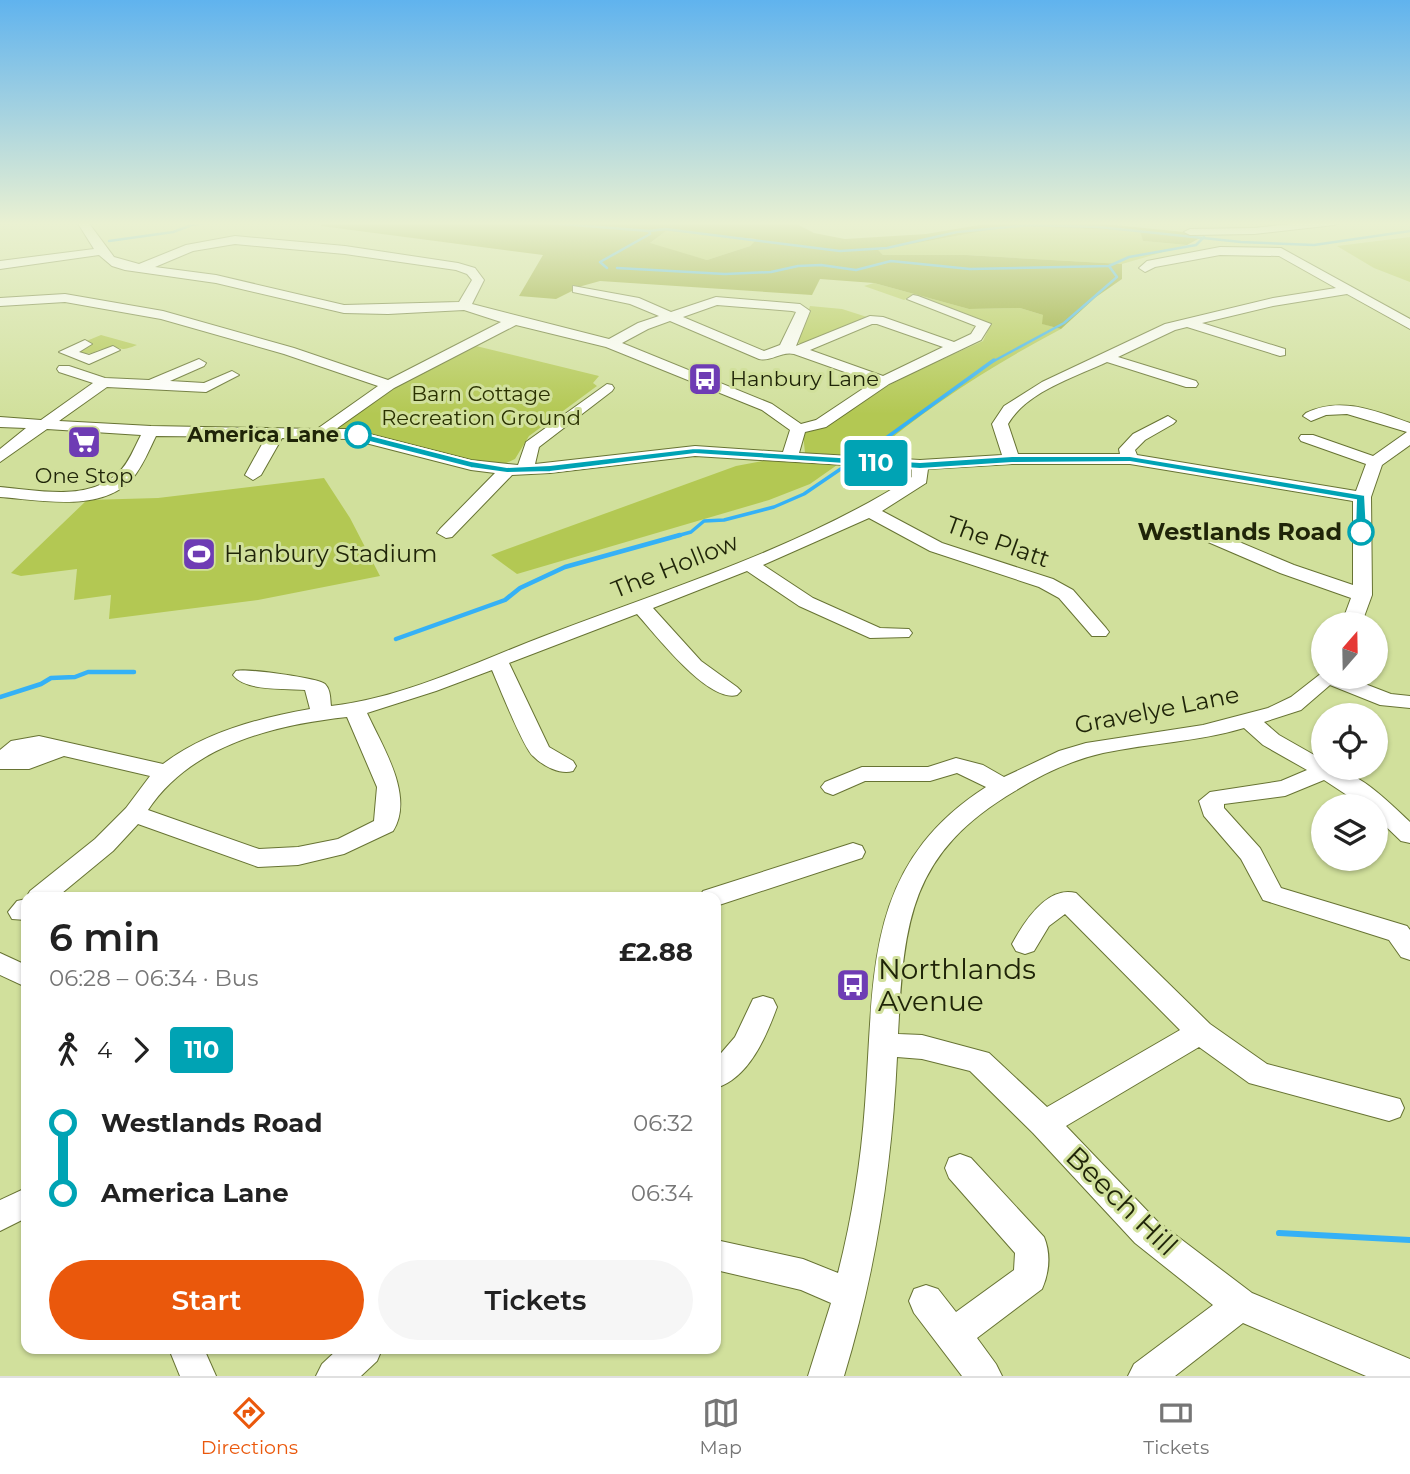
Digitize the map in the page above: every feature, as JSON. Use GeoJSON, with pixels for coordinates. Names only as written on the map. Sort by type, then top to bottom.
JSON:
{"type":"FeatureCollection","features":[{"type":"Feature","properties":{"kind":"street"},"geometry":{"type":"LineString","coordinates":[[251,286],[344,309],[464,306],[513,321],[566,331],[611,344],[767,407],[798,429],[821,424],[884,381],[976,337],[987,320],[913,299]]}},
{"type":"Feature","properties":{"kind":"street"},"geometry":{"type":"LineString","coordinates":[[464,306],[475,286]]}},
{"type":"Feature","properties":{"kind":"street"},"geometry":{"type":"LineString","coordinates":[[1337,286],[1379,306],[1410,325]]}},
{"type":"Feature","properties":{"kind":"street"},"geometry":{"type":"LineString","coordinates":[[577,289],[634,301],[764,355],[792,349],[870,320],[878,320],[955,347]]}},
{"type":"Feature","properties":{"kind":"street"},"geometry":{"type":"LineString","coordinates":[[1012,459],[1000,424],[1009,410],[1047,385],[1170,327],[1273,302],[1345,291]]}},
{"type":"Feature","properties":{"kind":"street"},"geometry":{"type":"LineString","coordinates":[[0,302],[65,298],[163,315],[289,351],[389,385]]}},
{"type":"Feature","properties":{"kind":"street"},"geometry":{"type":"LineString","coordinates":[[611,344],[643,326],[716,301],[795,307],[803,311],[792,349]]}},
{"type":"Feature","properties":{"kind":"street"},"geometry":{"type":"LineString","coordinates":[[323,431],[389,385],[513,321]]}},
{"type":"Feature","properties":{"kind":"street"},"geometry":{"type":"LineString","coordinates":[[1186,322],[1280,352]]}},
{"type":"Feature","properties":{"kind":"street"},"geometry":{"type":"LineString","coordinates":[[792,349],[884,381]]}},
{"type":"Feature","properties":{"kind":"street"},"geometry":{"type":"LineString","coordinates":[[113,350],[86,352],[59,371],[104,382],[206,388],[232,375]]}},
{"type":"Feature","properties":{"kind":"street"},"geometry":{"type":"LineString","coordinates":[[1105,357],[1191,384]]}},
{"type":"Feature","properties":{"kind":"street"},"geometry":{"type":"LineString","coordinates":[[152,385],[199,363]]}},
{"type":"Feature","properties":{"kind":"street"},"geometry":{"type":"LineString","coordinates":[[0,457],[104,382]]}},
{"type":"Feature","properties":{"kind":"street"},"geometry":{"type":"LineString","coordinates":[[446,533],[516,470],[532,445],[607,388]]}},
{"type":"Feature","properties":{"kind":"street"},"geometry":{"type":"LineString","coordinates":[[1311,416],[1320,410],[1337,409],[1366,414],[1410,428]]}},
{"type":"Feature","properties":{"kind":"street"},"geometry":{"type":"LineString","coordinates":[[1130,459],[1126,449],[1139,437],[1168,421]]}},
{"type":"Feature","properties":{"kind":"street"},"geometry":{"type":"LineString","coordinates":[[0,422],[151,431],[350,433],[471,465],[516,470],[695,451],[920,465],[1012,459],[1130,459],[1362,497]]}},
{"type":"Feature","properties":{"kind":"street"},"geometry":{"type":"LineString","coordinates":[[790,457],[798,429]]}},
{"type":"Feature","properties":{"kind":"street"},"geometry":{"type":"LineString","coordinates":[[0,492],[82,496],[110,486],[124,477],[151,431]]}},
{"type":"Feature","properties":{"kind":"street"},"geometry":{"type":"LineString","coordinates":[[253,475],[278,431]]}},
{"type":"Feature","properties":{"kind":"street"},"geometry":{"type":"LineString","coordinates":[[1356,612],[1362,595],[1362,497],[1375,462],[1410,436]]}},
{"type":"Feature","properties":{"kind":"street"},"geometry":{"type":"LineString","coordinates":[[1307,438],[1375,462]]}},
{"type":"Feature","properties":{"kind":"street","name":"The Hollow"},"geometry":{"type":"LineString","coordinates":[[46,892],[104,845],[134,814],[142,797],[164,772],[199,751],[235,735],[321,713],[355,710],[429,687],[749,564],[870,511],[920,479],[920,465]]}},
{"type":"Feature","properties":{"kind":"street","name":"The Platt"},"geometry":{"type":"LineString","coordinates":[[870,511],[936,547],[1046,583],[1066,594],[1099,632]]}},
{"type":"Feature","properties":{"kind":"street"},"geometry":{"type":"LineString","coordinates":[[1207,535],[1287,569],[1362,595]]}},
{"type":"Feature","properties":{"kind":"street"},"geometry":{"type":"LineString","coordinates":[[749,564],[806,602],[830,613],[877,634],[902,633]]}},
{"type":"Feature","properties":{"kind":"street"},"geometry":{"type":"LineString","coordinates":[[641,606],[694,665],[730,691]]}},
{"type":"Feature","properties":{"kind":"street"},"geometry":{"type":"LineString","coordinates":[[498,662],[540,751],[565,766]]}},
{"type":"Feature","properties":{"kind":"street"},"geometry":{"type":"LineString","coordinates":[[243,675],[254,679],[311,684],[318,689],[321,713]]}},
{"type":"Feature","properties":{"kind":"street","name":"Gravelye Lane"},"geometry":{"type":"LineString","coordinates":[[998,790],[1068,754],[1141,738],[1205,731],[1279,712],[1302,701],[1313,690]]}},
{"type":"Feature","properties":{"kind":"street"},"geometry":{"type":"LineString","coordinates":[[1361,690],[1388,700],[1410,702]]}},
{"type":"Feature","properties":{"kind":"street"},"geometry":{"type":"LineString","coordinates":[[134,814],[258,858],[298,856],[344,846],[385,825],[389,787],[355,710]]}},
{"type":"Feature","properties":{"kind":"street"},"geometry":{"type":"LineString","coordinates":[[1248,720],[1272,740],[1311,764]]}},
{"type":"Feature","properties":{"kind":"street"},"geometry":{"type":"LineString","coordinates":[[1,761],[29,762],[64,748],[164,772]]}},
{"type":"Feature","properties":{"kind":"street"},"geometry":{"type":"LineString","coordinates":[[827,1376],[849,1294],[871,1190],[891,962],[902,902],[920,862],[951,824],[998,790],[975,770],[956,765],[930,774],[862,774],[833,787]]}},
{"type":"Feature","properties":{"kind":"street"},"geometry":{"type":"LineString","coordinates":[[1311,777],[1284,788],[1218,797],[1211,801],[1212,810],[1251,853],[1272,894],[1405,936]]}},
{"type":"Feature","properties":{"kind":"street"},"geometry":{"type":"LineString","coordinates":[[1338,780],[1364,794],[1410,835]]}},
{"type":"Feature","properties":{"kind":"street"},"geometry":{"type":"LineString","coordinates":[[721,895],[853,852]]}},
{"type":"Feature","properties":{"kind":"street"},"geometry":{"type":"LineString","coordinates":[[1025,944],[1040,919],[1067,900],[1200,1032],[1259,1074],[1389,1108]]}},
{"type":"Feature","properties":{"kind":"street"},"geometry":{"type":"LineString","coordinates":[[0,963],[21,974]]}},
{"type":"Feature","properties":{"kind":"street"},"geometry":{"type":"LineString","coordinates":[[721,1072],[735,1062],[755,1030],[763,1007]]}},
{"type":"Feature","properties":{"kind":"street"},"geometry":{"type":"LineString","coordinates":[[1044,1124],[1200,1032]]}},
{"type":"Feature","properties":{"kind":"street","name":"Beech Hill"},"geometry":{"type":"LineString","coordinates":[[883,1044],[922,1048],[979,1061],[1044,1124],[1146,1232],[1240,1304],[1408,1376]]}},
{"type":"Feature","properties":{"kind":"street"},"geometry":{"type":"LineString","coordinates":[[951,1335],[1005,1299],[1030,1278],[1032,1248],[960,1168]]}},
{"type":"Feature","properties":{"kind":"street"},"geometry":{"type":"LineString","coordinates":[[0,1216],[21,1205]]}},
{"type":"Feature","properties":{"kind":"street"},"geometry":{"type":"LineString","coordinates":[[721,1256],[803,1275],[849,1294]]}},
{"type":"Feature","properties":{"kind":"street"},"geometry":{"type":"LineString","coordinates":[[926,1301],[984,1376]]}},
{"type":"Feature","properties":{"kind":"street"},"geometry":{"type":"LineString","coordinates":[[1152,1375],[1240,1304]]}},
{"type":"Feature","properties":{"kind":"street"},"geometry":{"type":"LineString","coordinates":[[188,1354],[198,1376]]}},
{"type":"Feature","properties":{"kind":"green space"},"geometry":{"type":"Polygon","coordinates":[[[525,286],[582,286],[556,299],[519,296],[525,286]]]}},
{"type":"Feature","properties":{"kind":"green space"},"geometry":{"type":"Polygon","coordinates":[[[679,286],[816,286],[812,295],[679,286]]]}},
{"type":"Feature","properties":{"kind":"green space"},"geometry":{"type":"Polygon","coordinates":[[[865,286],[886,286],[969,309],[1020,308],[1043,315],[1043,324],[1061,329],[962,387],[870,456],[805,453],[803,433],[830,424],[878,391],[983,341],[991,324],[913,296],[904,300],[865,286]]]}},
{"type":"Feature","properties":{"kind":"green space"},"geometry":{"type":"Polygon","coordinates":[[[886,286],[1112,286],[1061,329],[1042,324],[1043,315],[1020,308],[969,309],[886,286]]]}},
{"type":"Feature","properties":{"kind":"green space"},"geometry":{"type":"Polygon","coordinates":[[[810,306],[842,309],[867,317],[803,344],[795,342],[799,340],[810,306]]]}},
{"type":"Feature","properties":{"kind":"green space"},"geometry":{"type":"Polygon","coordinates":[[[101,335],[137,345],[90,353],[74,351],[84,342],[101,335]]]}},
{"type":"Feature","properties":{"kind":"green space","name":"Barn Cottage Recreation Ground"},"geometry":{"type":"Polygon","coordinates":[[[476,346],[599,376],[593,383],[597,386],[529,436],[515,459],[502,465],[471,462],[332,429],[391,385],[476,346]]]}},
{"type":"Feature","properties":{"kind":"green space"},"geometry":{"type":"Polygon","coordinates":[[[768,460],[837,465],[810,484],[769,500],[517,574],[491,555],[736,466],[768,460]]]}},
{"type":"Feature","properties":{"kind":"green space","name":"Hanbury Stadium"},"geometry":{"type":"Polygon","coordinates":[[[324,478],[350,518],[380,576],[258,600],[109,619],[111,595],[74,600],[77,569],[21,576],[11,573],[87,500],[158,498],[324,478]]]}},
{"type":"Feature","properties":{"kind":"waterway"},"geometry":{"type":"LineString","coordinates":[[992,362],[1064,323],[1106,286]]}},
{"type":"Feature","properties":{"kind":"waterway"},"geometry":{"type":"LineString","coordinates":[[864,454],[994,360]]}},
{"type":"Feature","properties":{"kind":"waterway"},"geometry":{"type":"LineString","coordinates":[[673,537],[691,532],[704,521],[724,520],[774,507],[804,494],[848,464]]}},
{"type":"Feature","properties":{"kind":"waterway"},"geometry":{"type":"LineString","coordinates":[[396,639],[505,600],[520,588],[565,567],[680,535]]}},
{"type":"Feature","properties":{"kind":"waterway"},"geometry":{"type":"LineString","coordinates":[[0,697],[41,684],[51,678],[75,677],[88,672],[134,672]]}},
{"type":"Feature","properties":{"kind":"waterway"},"geometry":{"type":"LineString","coordinates":[[1279,1233],[1410,1240]]}},
{"type":"Feature","properties":{"kind":"bus line","name":"110"},"geometry":{"type":"LineString","coordinates":[[358,435],[471,465],[507,470],[550,468],[695,451],[920,465],[1012,459],[1130,459],[1362,497],[1361,532]]}},
{"type":"Feature","properties":{"kind":"place","name":"Hanbury Lane"},"geometry":{"type":"Point","coordinates":[705,379]}},
{"type":"Feature","properties":{"kind":"place","name":"America Lane"},"geometry":{"type":"Point","coordinates":[358,435]}},
{"type":"Feature","properties":{"kind":"place","name":"One Stop"},"geometry":{"type":"Point","coordinates":[84,442]}},
{"type":"Feature","properties":{"kind":"place","name":"Westlands Road"},"geometry":{"type":"Point","coordinates":[1361,532]}},
{"type":"Feature","properties":{"kind":"place","name":"Hanbury Stadium"},"geometry":{"type":"Point","coordinates":[199,554]}},
{"type":"Feature","properties":{"kind":"place","name":"Northlands Avenue"},"geometry":{"type":"Point","coordinates":[853,985]}}]}
